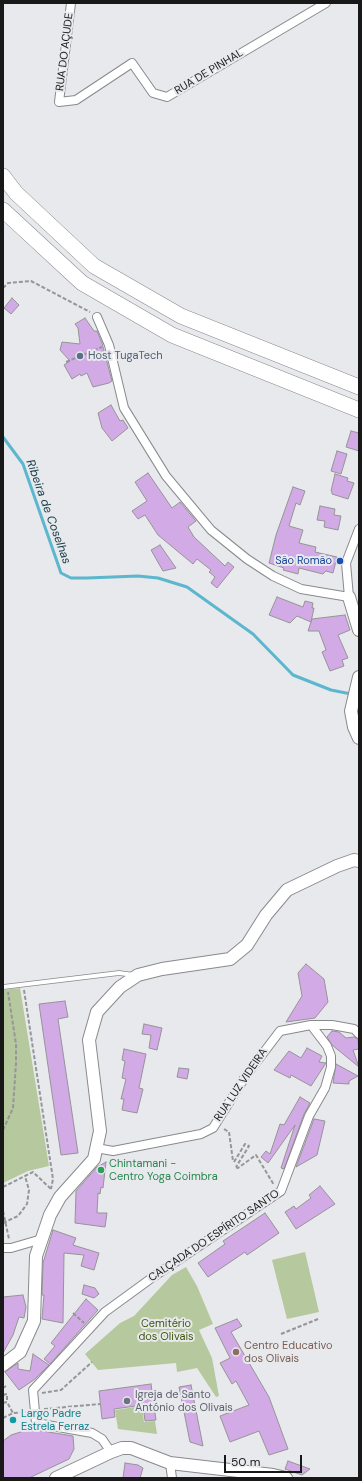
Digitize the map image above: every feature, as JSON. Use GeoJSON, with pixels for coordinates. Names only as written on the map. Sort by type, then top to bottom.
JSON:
{"type":"FeatureCollection","features":[{"type":"Feature","properties":{"kind":"highway"},"geometry":{"type":"LineString","coordinates":[[3,176],[16,193],[94,266],[182,316],[359,387]]}},
{"type":"Feature","properties":{"kind":"highway"},"geometry":{"type":"LineString","coordinates":[[3,210],[82,283],[172,335],[359,410]]}},
{"type":"Feature","properties":{"kind":"street","name":"RUA DO AÇUDE"},"geometry":{"type":"LineString","coordinates":[[60,102],[71,3]]}},
{"type":"Feature","properties":{"kind":"street","name":"RUA DE PINHAL"},"geometry":{"type":"LineString","coordinates":[[60,102],[76,100],[132,63],[153,93],[167,97],[326,3]]}},
{"type":"Feature","properties":{"kind":"street"},"geometry":{"type":"LineString","coordinates":[[97,317],[109,345],[124,408],[166,476],[211,530],[247,559],[273,576],[301,589],[349,597]]}},
{"type":"Feature","properties":{"kind":"street"},"geometry":{"type":"LineString","coordinates":[[359,529],[346,563],[349,597],[359,630]]}},
{"type":"Feature","properties":{"kind":"street"},"geometry":{"type":"LineString","coordinates":[[359,678],[352,711],[354,727],[359,738]]}},
{"type":"Feature","properties":{"kind":"street"},"geometry":{"type":"LineString","coordinates":[[3,1366],[20,1352],[34,1321],[36,1256],[50,1215],[55,1193],[94,1159],[100,1131],[89,1040],[97,1012],[120,987],[138,975],[162,969],[230,959],[247,945],[266,915],[287,890],[337,866],[354,860],[359,861]]}},
{"type":"Feature","properties":{"kind":"street"},"geometry":{"type":"LineString","coordinates":[[311,1025],[332,1025],[354,1029],[359,1034]]}},
{"type":"Feature","properties":{"kind":"street","name":"RUA LUZ VIDEIRA"},"geometry":{"type":"LineString","coordinates":[[96,1148],[113,1150],[201,1134],[212,1128],[245,1077],[280,1031],[311,1025]]}},
{"type":"Feature","properties":{"kind":"street","name":"CALÇADA DO ESPÍRITO SANTO"},"geometry":{"type":"LineString","coordinates":[[33,1393],[105,1312],[153,1277],[281,1192],[309,1116],[325,1088],[331,1067],[331,1056],[327,1046],[311,1025]]}},
{"type":"Feature","properties":{"kind":"street"},"geometry":{"type":"LineString","coordinates":[[3,1248],[11,1248],[42,1239]]}},
{"type":"Feature","properties":{"kind":"street"},"geometry":{"type":"LineString","coordinates":[[33,1393],[37,1410],[36,1423],[92,1433],[102,1438],[111,1452]]}},
{"type":"Feature","properties":{"kind":"street"},"geometry":{"type":"LineString","coordinates":[[57,1478],[96,1458],[122,1448],[131,1448],[170,1464],[273,1475],[286,1478]]}},
{"type":"Feature","properties":{"kind":"street"},"geometry":{"type":"LineString","coordinates":[[170,1464],[172,1478]]}},
{"type":"Feature","properties":{"kind":"lane"},"geometry":{"type":"LineString","coordinates":[[5,987],[119,973],[138,975]]}},
{"type":"Feature","properties":{"kind":"path"},"geometry":{"type":"LineString","coordinates":[[3,288],[8,283],[31,281],[85,308],[97,317]]}},
{"type":"Feature","properties":{"kind":"path"},"geometry":{"type":"LineString","coordinates":[[66,362],[109,345]]}},
{"type":"Feature","properties":{"kind":"path"},"geometry":{"type":"LineString","coordinates":[[23,985],[55,1193]]}},
{"type":"Feature","properties":{"kind":"path"},"geometry":{"type":"LineString","coordinates":[[3,1130],[13,1108],[16,1063],[16,1044],[5,987]]}},
{"type":"Feature","properties":{"kind":"path"},"geometry":{"type":"LineString","coordinates":[[216,1122],[229,1132],[234,1162],[245,1144],[249,1146],[236,1167],[238,1168],[256,1156],[272,1181]]}},
{"type":"Feature","properties":{"kind":"path"},"geometry":{"type":"LineString","coordinates":[[3,1187],[33,1172],[55,1193]]}},
{"type":"Feature","properties":{"kind":"path"},"geometry":{"type":"LineString","coordinates":[[4,1223],[18,1216],[27,1204],[29,1190],[25,1176]]}},
{"type":"Feature","properties":{"kind":"path"},"geometry":{"type":"LineString","coordinates":[[3,1211],[4,1223],[9,1238]]}},
{"type":"Feature","properties":{"kind":"path"},"geometry":{"type":"LineString","coordinates":[[73,1313],[85,1324]]}},
{"type":"Feature","properties":{"kind":"path"},"geometry":{"type":"LineString","coordinates":[[281,1334],[318,1319]]}},
{"type":"Feature","properties":{"kind":"path"},"geometry":{"type":"LineString","coordinates":[[33,1393],[61,1390],[92,1362]]}},
{"type":"Feature","properties":{"kind":"path"},"geometry":{"type":"LineString","coordinates":[[3,1395],[7,1394],[7,1402],[13,1413]]}},
{"type":"Feature","properties":{"kind":"path"},"geometry":{"type":"LineString","coordinates":[[3,1403],[7,1402]]}},
{"type":"Feature","properties":{"kind":"path"},"geometry":{"type":"LineString","coordinates":[[3,1418],[13,1413],[100,1404]]}},
{"type":"Feature","properties":{"kind":"green space"},"geometry":{"type":"Polygon","coordinates":[[[20,988],[49,1166],[28,1171],[3,1183],[3,990],[20,988]]]}},
{"type":"Feature","properties":{"kind":"green space"},"geometry":{"type":"Polygon","coordinates":[[[305,1252],[319,1312],[287,1319],[272,1260],[305,1252]]]}},
{"type":"Feature","properties":{"kind":"green space","name":"Cemitério dos Olivais"},"geometry":{"type":"Polygon","coordinates":[[[186,1267],[197,1286],[213,1324],[199,1330],[212,1358],[219,1396],[216,1397],[197,1368],[177,1372],[176,1363],[98,1370],[85,1354],[120,1323],[134,1316],[172,1275],[186,1267]]]}},
{"type":"Feature","properties":{"kind":"green space"},"geometry":{"type":"Polygon","coordinates":[[[142,1406],[144,1422],[155,1421],[157,1434],[118,1429],[115,1410],[142,1406]]]}},
{"type":"Feature","properties":{"kind":"building"},"geometry":{"type":"Polygon","coordinates":[[[12,298],[19,305],[11,314],[4,308],[12,298]]]}},
{"type":"Feature","properties":{"kind":"building"},"geometry":{"type":"Polygon","coordinates":[[[85,318],[94,331],[97,331],[102,343],[112,381],[93,387],[87,373],[81,376],[80,374],[72,379],[64,365],[70,361],[60,350],[62,342],[80,344],[78,328],[75,324],[85,318]]]}},
{"type":"Feature","properties":{"kind":"building"},"geometry":{"type":"Polygon","coordinates":[[[111,405],[120,421],[123,420],[128,428],[112,441],[102,428],[98,413],[111,405]]]}},
{"type":"Feature","properties":{"kind":"building"},"geometry":{"type":"Polygon","coordinates":[[[351,431],[359,433],[359,451],[346,447],[351,431]]]}},
{"type":"Feature","properties":{"kind":"building"},"geometry":{"type":"Polygon","coordinates":[[[337,451],[347,454],[341,474],[331,471],[337,451]]]}},
{"type":"Feature","properties":{"kind":"building"},"geometry":{"type":"Polygon","coordinates":[[[148,473],[172,508],[180,502],[196,521],[188,527],[194,537],[225,566],[228,562],[234,567],[217,588],[211,583],[215,577],[209,572],[211,570],[197,559],[193,564],[158,535],[145,515],[138,519],[132,511],[147,501],[135,482],[148,473]]]}},
{"type":"Feature","properties":{"kind":"building"},"geometry":{"type":"Polygon","coordinates":[[[335,474],[348,478],[347,481],[354,483],[348,499],[332,494],[331,491],[335,474]]]}},
{"type":"Feature","properties":{"kind":"building"},"geometry":{"type":"Polygon","coordinates":[[[293,487],[305,491],[300,505],[296,503],[289,526],[303,530],[299,543],[316,547],[315,552],[337,557],[333,573],[326,571],[323,574],[299,568],[298,574],[283,570],[284,568],[269,563],[276,535],[293,487]]]}},
{"type":"Feature","properties":{"kind":"building"},"geometry":{"type":"Polygon","coordinates":[[[320,506],[335,509],[334,515],[341,516],[338,530],[324,527],[325,521],[317,520],[320,506]]]}},
{"type":"Feature","properties":{"kind":"building"},"geometry":{"type":"Polygon","coordinates":[[[160,545],[176,568],[163,571],[151,550],[160,545]]]}},
{"type":"Feature","properties":{"kind":"building"},"geometry":{"type":"Polygon","coordinates":[[[277,597],[303,607],[305,601],[313,603],[312,608],[314,608],[311,622],[297,616],[290,623],[269,615],[277,597]]]}},
{"type":"Feature","properties":{"kind":"building"},"geometry":{"type":"Polygon","coordinates":[[[345,615],[350,630],[338,635],[348,658],[342,660],[344,666],[330,671],[322,652],[326,650],[319,631],[308,631],[312,619],[345,615]]]}},
{"type":"Feature","properties":{"kind":"building"},"geometry":{"type":"Polygon","coordinates":[[[306,964],[324,979],[328,1002],[315,1018],[286,1022],[302,996],[298,973],[306,964]]]}},
{"type":"Feature","properties":{"kind":"building"},"geometry":{"type":"Polygon","coordinates":[[[65,1001],[68,1017],[58,1019],[78,1153],[61,1155],[39,1004],[65,1001]]]}},
{"type":"Feature","properties":{"kind":"building"},"geometry":{"type":"Polygon","coordinates":[[[144,1024],[162,1028],[157,1050],[149,1048],[151,1035],[142,1034],[144,1024]]]}},
{"type":"Feature","properties":{"kind":"building"},"geometry":{"type":"Polygon","coordinates":[[[332,1031],[339,1032],[346,1038],[354,1037],[358,1039],[359,1049],[353,1050],[359,1067],[332,1045],[327,1037],[332,1031]]]}},
{"type":"Feature","properties":{"kind":"building"},"geometry":{"type":"Polygon","coordinates":[[[307,1048],[322,1056],[319,1062],[326,1063],[311,1086],[291,1075],[290,1078],[274,1070],[289,1051],[301,1058],[307,1048]]]}},
{"type":"Feature","properties":{"kind":"building"},"geometry":{"type":"Polygon","coordinates":[[[124,1049],[146,1054],[139,1088],[143,1089],[137,1113],[122,1110],[124,1099],[121,1099],[126,1079],[122,1078],[125,1061],[122,1060],[124,1049]]]}},
{"type":"Feature","properties":{"kind":"building"},"geometry":{"type":"Polygon","coordinates":[[[336,1064],[358,1076],[349,1081],[349,1084],[333,1083],[336,1064]]]}},
{"type":"Feature","properties":{"kind":"building"},"geometry":{"type":"Polygon","coordinates":[[[179,1068],[189,1069],[187,1079],[177,1077],[179,1068]]]}},
{"type":"Feature","properties":{"kind":"building"},"geometry":{"type":"Polygon","coordinates":[[[300,1097],[310,1103],[304,1114],[284,1169],[281,1168],[295,1125],[268,1163],[261,1157],[266,1151],[270,1154],[280,1124],[284,1125],[300,1097]]]}},
{"type":"Feature","properties":{"kind":"building"},"geometry":{"type":"Polygon","coordinates":[[[314,1119],[325,1121],[317,1155],[296,1167],[314,1119]]]}},
{"type":"Feature","properties":{"kind":"building"},"geometry":{"type":"Polygon","coordinates":[[[106,1162],[103,1188],[101,1187],[100,1194],[98,1193],[97,1213],[107,1213],[105,1227],[75,1223],[76,1191],[97,1167],[106,1162]]]}},
{"type":"Feature","properties":{"kind":"building"},"geometry":{"type":"Polygon","coordinates":[[[320,1186],[335,1204],[296,1229],[285,1212],[294,1206],[296,1209],[311,1198],[309,1195],[320,1186]]]}},
{"type":"Feature","properties":{"kind":"building"},"geometry":{"type":"Polygon","coordinates":[[[265,1213],[279,1233],[247,1255],[245,1252],[208,1277],[198,1263],[225,1244],[223,1241],[265,1213]]]}},
{"type":"Feature","properties":{"kind":"building"},"geometry":{"type":"Polygon","coordinates":[[[53,1230],[76,1238],[73,1245],[99,1253],[94,1270],[81,1266],[84,1255],[64,1253],[63,1323],[42,1319],[44,1295],[42,1295],[43,1263],[53,1230]]]}},
{"type":"Feature","properties":{"kind":"building"},"geometry":{"type":"Polygon","coordinates":[[[84,1285],[95,1288],[99,1294],[94,1298],[82,1294],[84,1285]]]}},
{"type":"Feature","properties":{"kind":"building"},"geometry":{"type":"Polygon","coordinates":[[[23,1295],[26,1307],[24,1318],[19,1317],[13,1335],[3,1353],[3,1297],[23,1295]]]}},
{"type":"Feature","properties":{"kind":"building"},"geometry":{"type":"Polygon","coordinates":[[[86,1299],[98,1310],[50,1364],[44,1359],[55,1346],[51,1343],[86,1299]]]}},
{"type":"Feature","properties":{"kind":"building"},"geometry":{"type":"Polygon","coordinates":[[[237,1319],[242,1326],[231,1332],[269,1397],[288,1449],[269,1455],[259,1431],[230,1442],[220,1416],[249,1405],[236,1381],[232,1384],[220,1363],[230,1358],[215,1328],[237,1319]]]}},
{"type":"Feature","properties":{"kind":"building"},"geometry":{"type":"Polygon","coordinates":[[[33,1354],[49,1365],[35,1379],[19,1390],[5,1372],[18,1363],[18,1369],[30,1371],[33,1354]]]}},
{"type":"Feature","properties":{"kind":"building","name":"Igreja de Santo António dos Olivais"},"geometry":{"type":"Polygon","coordinates":[[[151,1384],[156,1420],[145,1421],[143,1405],[114,1409],[115,1417],[102,1419],[99,1391],[151,1384]]]}},
{"type":"Feature","properties":{"kind":"building"},"geometry":{"type":"Polygon","coordinates":[[[191,1385],[203,1446],[190,1442],[179,1387],[191,1385]]]}},
{"type":"Feature","properties":{"kind":"building"},"geometry":{"type":"Polygon","coordinates":[[[30,1429],[73,1436],[74,1449],[69,1459],[29,1478],[3,1478],[3,1441],[11,1435],[30,1429]]]}},
{"type":"Feature","properties":{"kind":"building"},"geometry":{"type":"Polygon","coordinates":[[[288,1461],[310,1469],[302,1475],[285,1469],[288,1461]]]}},
{"type":"Feature","properties":{"kind":"building"},"geometry":{"type":"Polygon","coordinates":[[[125,1463],[138,1465],[143,1468],[140,1478],[123,1478],[125,1463]]]}},
{"type":"Feature","properties":{"kind":"waterway","name":"Ribeira de Coselhas"},"geometry":{"type":"LineString","coordinates":[[3,437],[23,464],[61,573],[71,578],[138,576],[158,578],[187,587],[253,634],[293,675],[331,690],[351,694]]}},
{"type":"Feature","properties":{"kind":"place","name":"Host TugaTech"},"geometry":{"type":"Point","coordinates":[80,356]}},
{"type":"Feature","properties":{"kind":"place","name":"São Romão"},"geometry":{"type":"Point","coordinates":[340,561]}},
{"type":"Feature","properties":{"kind":"place","name":"Chintamani - Centro Yoga Coimbra"},"geometry":{"type":"Point","coordinates":[101,1170]}},
{"type":"Feature","properties":{"kind":"place","name":"Centro Educativo dos Olivais"},"geometry":{"type":"Point","coordinates":[236,1352]}},
{"type":"Feature","properties":{"kind":"place","name":"Igreja de Santo António dos Olivais"},"geometry":{"type":"Point","coordinates":[127,1401]}},
{"type":"Feature","properties":{"kind":"place","name":"Largo Padre Estrela Ferraz"},"geometry":{"type":"Point","coordinates":[13,1420]}}]}
